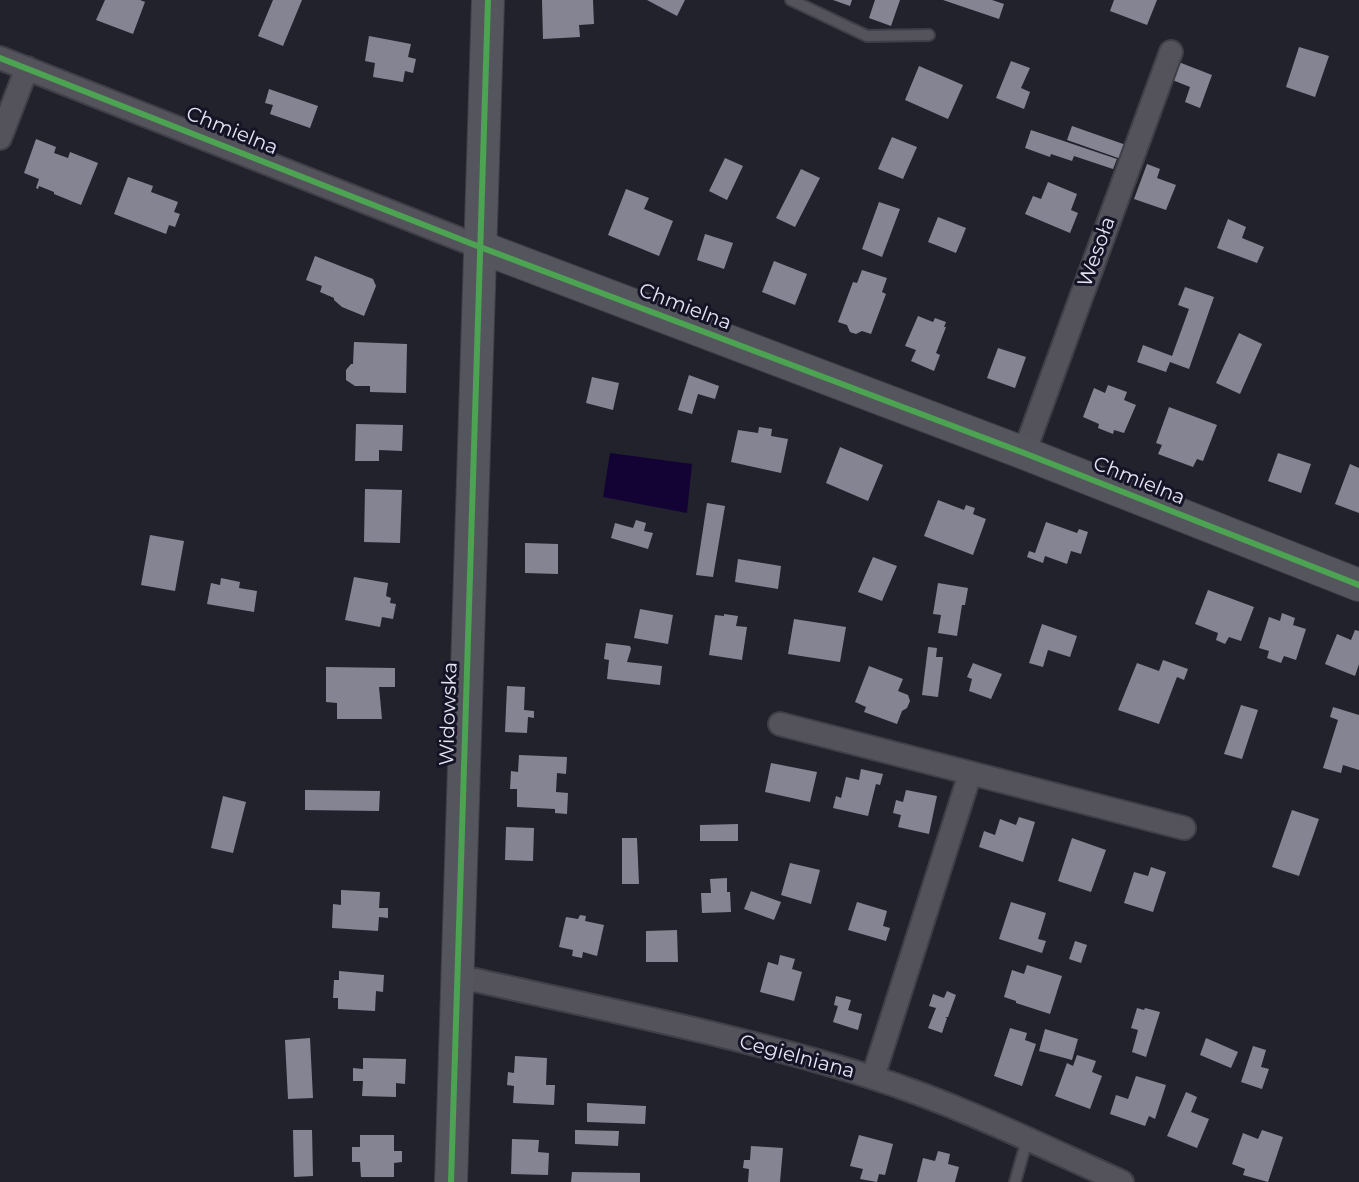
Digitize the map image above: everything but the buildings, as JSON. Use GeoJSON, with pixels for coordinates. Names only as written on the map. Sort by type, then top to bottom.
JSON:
{"type":"FeatureCollection","features":[{"type":"Feature","properties":{"kind":"street","name":"Widowska"},"geometry":{"type":"LineString","coordinates":[[451,1182],[488,0]]}},
{"type":"Feature","properties":{"kind":"street","name":"Wesoła"},"geometry":{"type":"LineString","coordinates":[[1024,453],[1171,52]]}},
{"type":"Feature","properties":{"kind":"street","name":"Chmielna"},"geometry":{"type":"LineString","coordinates":[[0,58],[480,247],[1024,453],[1359,585]]}},
{"type":"Feature","properties":{"kind":"street"},"geometry":{"type":"LineString","coordinates":[[0,138],[27,68]]}},
{"type":"Feature","properties":{"kind":"street"},"geometry":{"type":"LineString","coordinates":[[780,724],[1184,828]]}},
{"type":"Feature","properties":{"kind":"street"},"geometry":{"type":"LineString","coordinates":[[873,1077],[970,774]]}},
{"type":"Feature","properties":{"kind":"street","name":"Cegielniana"},"geometry":{"type":"LineString","coordinates":[[458,984],[475,980],[772,1049],[873,1077],[949,1106],[1122,1182]]}},
{"type":"Feature","properties":{"kind":"lane"},"geometry":{"type":"LineString","coordinates":[[791,0],[867,36],[929,34]]}},
{"type":"Feature","properties":{"kind":"lane"},"geometry":{"type":"LineString","coordinates":[[1015,1182],[1028,1140]]}},
{"type":"Feature","properties":{"kind":"shaded area"},"geometry":{"type":"Polygon","coordinates":[[[610,453],[692,464],[687,513],[603,497],[610,453]]]}},
{"type":"Feature","properties":{"kind":"cycle path"},"geometry":{"type":"LineString","coordinates":[[451,1182],[488,0]]}},
{"type":"Feature","properties":{"kind":"cycle path"},"geometry":{"type":"LineString","coordinates":[[0,58],[480,247],[1024,453],[1359,585]]}}]}
